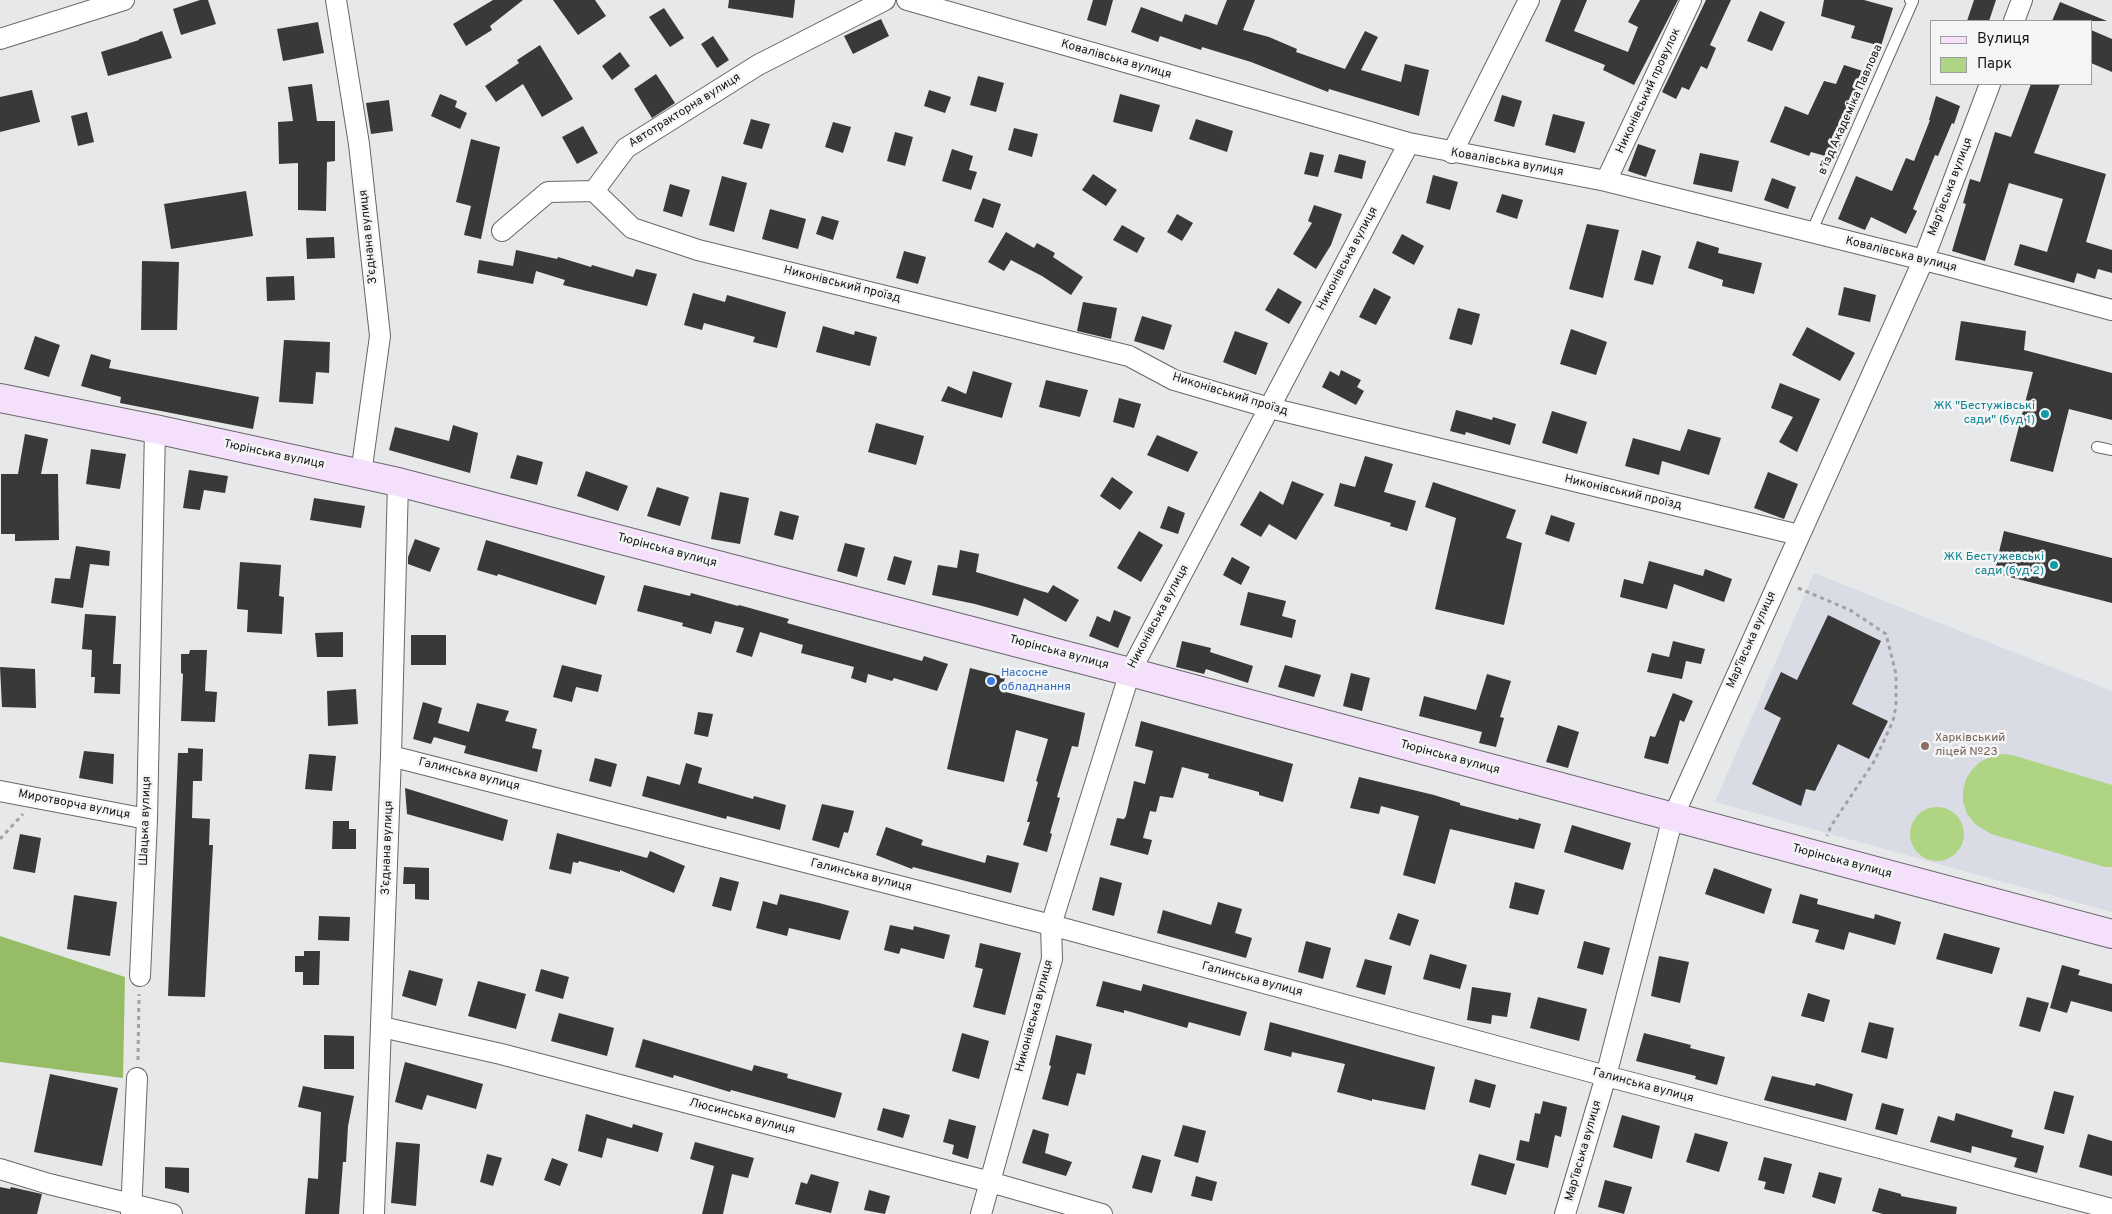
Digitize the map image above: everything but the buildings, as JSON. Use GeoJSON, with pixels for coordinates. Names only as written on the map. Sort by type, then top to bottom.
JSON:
{"type":"FeatureCollection","features":[{"type":"Feature","properties":{"kind":"main road","name":"Тюрінська вулиця"},"geometry":{"type":"LineString","coordinates":[[0,398],[155,428],[398,482],[1130,672],[2112,934]]}},
{"type":"Feature","properties":{"kind":"street"},"geometry":{"type":"LineString","coordinates":[[0,39],[124,0]]}},
{"type":"Feature","properties":{"kind":"street","name":"З’єднана вулиця"},"geometry":{"type":"LineString","coordinates":[[336,0],[359,144],[380,336],[361,474]]}},
{"type":"Feature","properties":{"kind":"street","name":"Автотракторна вулиця"},"geometry":{"type":"LineString","coordinates":[[594,191],[626,148],[758,65],[885,0]]}},
{"type":"Feature","properties":{"kind":"street","name":"Ковалівська вулиця"},"geometry":{"type":"LineString","coordinates":[[907,0],[1409,143],[1452,153],[1606,181],[2112,310]]}},
{"type":"Feature","properties":{"kind":"street"},"geometry":{"type":"LineString","coordinates":[[1452,153],[1529,0]]}},
{"type":"Feature","properties":{"kind":"street","name":"Никонівський провулок"},"geometry":{"type":"LineString","coordinates":[[1606,181],[1691,0]]}},
{"type":"Feature","properties":{"kind":"street"},"geometry":{"type":"LineString","coordinates":[[2014,20],[2022,0]]}},
{"type":"Feature","properties":{"kind":"street","name":"Мар'ївська вулиця"},"geometry":{"type":"LineString","coordinates":[[1565,1214],[1606,1076],[1673,817],[1923,261],[1990,85]]}},
{"type":"Feature","properties":{"kind":"street","name":"Никонівська вулиця"},"geometry":{"type":"LineString","coordinates":[[981,1214],[1052,959],[1051,925],[1130,672],[1409,143]]}},
{"type":"Feature","properties":{"kind":"street"},"geometry":{"type":"LineString","coordinates":[[502,230],[548,192],[594,191]]}},
{"type":"Feature","properties":{"kind":"street","name":"Никонівський проїзд"},"geometry":{"type":"LineString","coordinates":[[594,191],[632,228],[698,250],[1129,356],[1174,380],[1270,408],[1799,535]]}},
{"type":"Feature","properties":{"kind":"street","name":"Шацька вулиця"},"geometry":{"type":"LineString","coordinates":[[140,976],[147,819],[155,428]]}},
{"type":"Feature","properties":{"kind":"street","name":"З’єднана вулиця"},"geometry":{"type":"LineString","coordinates":[[374,1214],[392,756],[398,482]]}},
{"type":"Feature","properties":{"kind":"street","name":"Галинська вулиця"},"geometry":{"type":"LineString","coordinates":[[392,756],[1051,925],[1606,1076],[2112,1209]]}},
{"type":"Feature","properties":{"kind":"street","name":"Миротворча вулиця"},"geometry":{"type":"LineString","coordinates":[[0,791],[147,819]]}},
{"type":"Feature","properties":{"kind":"street","name":"Люсинська вулиця"},"geometry":{"type":"LineString","coordinates":[[382,1027],[501,1054],[990,1182],[1102,1214]]}},
{"type":"Feature","properties":{"kind":"street"},"geometry":{"type":"LineString","coordinates":[[131,1209],[137,1078]]}},
{"type":"Feature","properties":{"kind":"street"},"geometry":{"type":"LineString","coordinates":[[0,1169],[131,1209],[172,1214]]}},
{"type":"Feature","properties":{"kind":"lane","name":"в’їзд Академіка Павлова"},"geometry":{"type":"LineString","coordinates":[[1811,233],[1913,1],[1910,0]]}},
{"type":"Feature","properties":{"kind":"lane"},"geometry":{"type":"LineString","coordinates":[[2097,446],[2112,450]]}},
{"type":"Feature","properties":{"kind":"path"},"geometry":{"type":"LineString","coordinates":[[1798,588],[1850,610],[1886,634],[1896,674],[1896,706],[1893,721],[1875,760],[1831,826],[1826,839]]}},
{"type":"Feature","properties":{"kind":"path"},"geometry":{"type":"LineString","coordinates":[[0,839],[37,798]]}},
{"type":"Feature","properties":{"kind":"path"},"geometry":{"type":"LineString","coordinates":[[137,1078],[140,976]]}},
{"type":"Feature","properties":{"kind":"shaded area","name":"Харківський ліцей №23"},"geometry":{"type":"Polygon","coordinates":[[[1814,573],[2112,691],[2112,912],[1715,802],[1814,573]]]}},
{"type":"Feature","properties":{"kind":"green space"},"geometry":{"type":"Polygon","coordinates":[[[2012,755],[2112,785],[2112,867],[2105,867],[1991,834],[1975,824],[1967,814],[1963,802],[1963,790],[1966,779],[1980,762],[1992,756],[2012,755]]]}},
{"type":"Feature","properties":{"kind":"green space"},"geometry":{"type":"Polygon","coordinates":[[[1937,807],[1947,809],[1956,815],[1962,824],[1964,834],[1962,844],[1956,853],[1947,859],[1937,861],[1927,859],[1918,853],[1912,844],[1910,834],[1912,824],[1918,815],[1927,809],[1937,807]]]}},
{"type":"Feature","properties":{"kind":"green space"},"geometry":{"type":"Polygon","coordinates":[[[0,936],[125,977],[123,1078],[0,1062],[0,936]]]}},
{"type":"Feature","properties":{"kind":"place","name":"ЖК \"Бестужівські сади\" (буд 1)"},"geometry":{"type":"Point","coordinates":[2045,414]}},
{"type":"Feature","properties":{"kind":"place","name":"ЖК Бестужевські сади (буд 2)"},"geometry":{"type":"Point","coordinates":[2054,565]}},
{"type":"Feature","properties":{"kind":"place","name":"Насосне обладнання"},"geometry":{"type":"Point","coordinates":[991,681]}},
{"type":"Feature","properties":{"kind":"place","name":"Харківський ліцей №23"},"geometry":{"type":"Point","coordinates":[1925,746]}}]}
